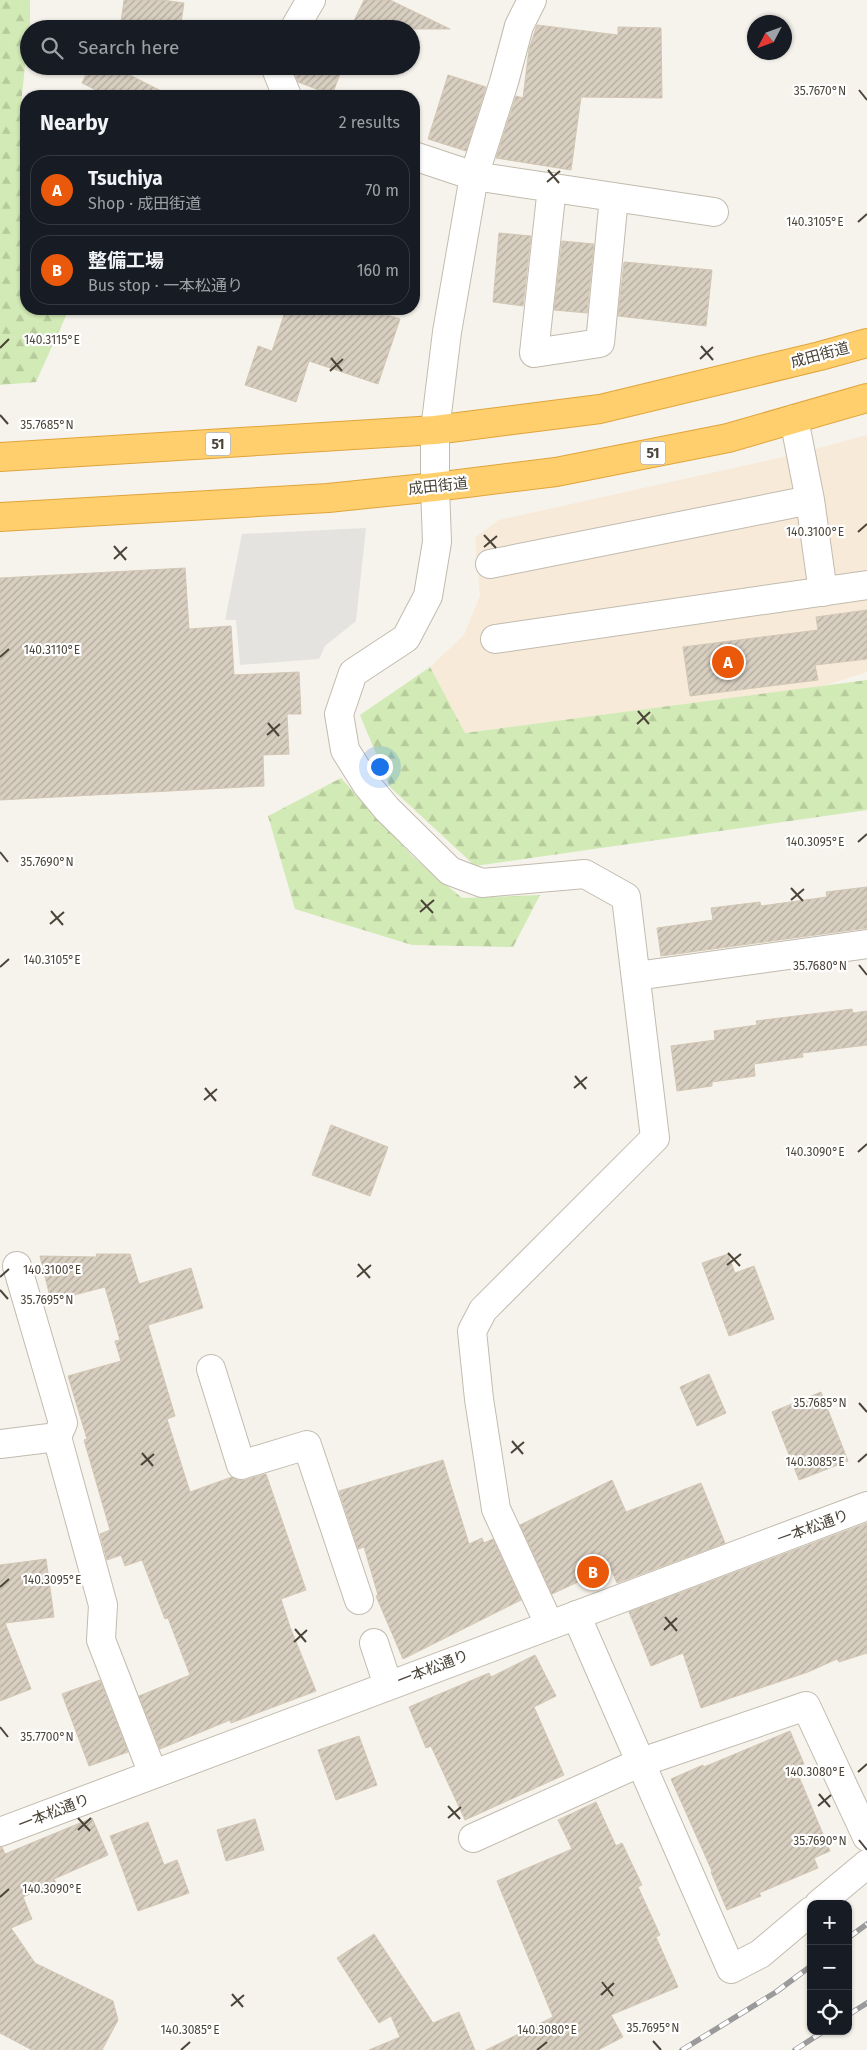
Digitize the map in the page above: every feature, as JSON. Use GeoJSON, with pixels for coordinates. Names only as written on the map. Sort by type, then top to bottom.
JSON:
{"type":"FeatureCollection","features":[{"type":"Feature","properties":{"kind":"highway","name":"成田街道"},"geometry":{"type":"LineString","coordinates":[[0,457],[436,430],[600,409],[811,358],[867,342]]}},
{"type":"Feature","properties":{"kind":"highway","name":"成田街道"},"geometry":{"type":"LineString","coordinates":[[0,517],[328,498],[556,472],[728,438],[867,398]]}},
{"type":"Feature","properties":{"kind":"street"},"geometry":{"type":"LineString","coordinates":[[299,20],[311,0]]}},
{"type":"Feature","properties":{"kind":"street"},"geometry":{"type":"LineString","coordinates":[[532,0],[519,26],[504,82],[474,176],[447,332],[436,430],[435,487],[437,542],[428,596],[406,638],[353,673],[339,714],[346,750],[367,785],[387,809],[450,871],[482,883],[585,874],[626,897],[655,1138],[483,1310],[472,1331],[479,1399],[496,1509],[549,1624]]}},
{"type":"Feature","properties":{"kind":"street"},"geometry":{"type":"LineString","coordinates":[[279,75],[285,90]]}},
{"type":"Feature","properties":{"kind":"street"},"geometry":{"type":"LineString","coordinates":[[420,158],[474,176],[714,212]]}},
{"type":"Feature","properties":{"kind":"street"},"geometry":{"type":"LineString","coordinates":[[552,187],[534,353],[600,343],[614,197]]}},
{"type":"Feature","properties":{"kind":"street"},"geometry":{"type":"LineString","coordinates":[[794,419],[810,500],[823,592]]}},
{"type":"Feature","properties":{"kind":"street"},"geometry":{"type":"LineString","coordinates":[[490,564],[810,500]]}},
{"type":"Feature","properties":{"kind":"street"},"geometry":{"type":"LineString","coordinates":[[495,639],[867,585]]}},
{"type":"Feature","properties":{"kind":"street"},"geometry":{"type":"LineString","coordinates":[[636,976],[867,944]]}},
{"type":"Feature","properties":{"kind":"street"},"geometry":{"type":"LineString","coordinates":[[17,1266],[63,1423],[56,1437],[103,1606],[101,1640],[153,1774]]}},
{"type":"Feature","properties":{"kind":"street"},"geometry":{"type":"LineString","coordinates":[[211,1370],[241,1465],[307,1445],[359,1600]]}},
{"type":"Feature","properties":{"kind":"street"},"geometry":{"type":"LineString","coordinates":[[0,1444],[56,1437]]}},
{"type":"Feature","properties":{"kind":"street","name":"一本松通り"},"geometry":{"type":"LineString","coordinates":[[0,1832],[867,1506]]}},
{"type":"Feature","properties":{"kind":"street"},"geometry":{"type":"LineString","coordinates":[[576,1615],[639,1763],[731,1969],[760,1954],[807,1914]]}},
{"type":"Feature","properties":{"kind":"street"},"geometry":{"type":"LineString","coordinates":[[374,1643],[388,1685]]}},
{"type":"Feature","properties":{"kind":"street"},"geometry":{"type":"LineString","coordinates":[[473,1838],[639,1763],[806,1706],[867,1837]]}},
{"type":"Feature","properties":{"kind":"street"},"geometry":{"type":"LineString","coordinates":[[825,1900],[867,1864]]}},
{"type":"Feature","properties":{"kind":"shaded area"},"geometry":{"type":"Polygon","coordinates":[[[867,435],[867,672],[823,686],[464,733],[430,667],[464,635],[480,596],[475,537],[499,520],[801,453],[867,435]]]}},
{"type":"Feature","properties":{"kind":"shaded area"},"geometry":{"type":"Polygon","coordinates":[[[366,528],[356,621],[325,646],[319,659],[240,665],[236,620],[225,620],[242,534],[366,528]]]}},
{"type":"Feature","properties":{"kind":"green space"},"geometry":{"type":"Polygon","coordinates":[[[0,0],[30,0],[30,20],[20,20],[20,75],[24,75],[22,90],[20,90],[20,315],[66,315],[36,382],[0,385],[0,0]]]}},
{"type":"Feature","properties":{"kind":"green space"},"geometry":{"type":"Polygon","coordinates":[[[430,667],[465,733],[867,680],[867,810],[475,866],[390,787],[360,715],[430,667]]]}},
{"type":"Feature","properties":{"kind":"green space"},"geometry":{"type":"Polygon","coordinates":[[[341,778],[413,857],[462,898],[540,895],[513,947],[412,945],[295,909],[268,816],[341,778]]]}},
{"type":"Feature","properties":{"kind":"building"},"geometry":{"type":"Polygon","coordinates":[[[124,0],[162,0],[184,3],[181,20],[121,20],[124,0]]]}},
{"type":"Feature","properties":{"kind":"building"},"geometry":{"type":"Polygon","coordinates":[[[364,0],[390,0],[450,29],[420,29],[420,20],[354,20],[364,0]]]}},
{"type":"Feature","properties":{"kind":"building"},"geometry":{"type":"Polygon","coordinates":[[[537,25],[618,35],[618,27],[661,28],[662,98],[581,97],[571,170],[496,158],[516,96],[523,98],[529,49],[537,25]]]}},
{"type":"Feature","properties":{"kind":"building"},"geometry":{"type":"Polygon","coordinates":[[[86,75],[130,75],[159,90],[96,90],[82,83],[86,75]]]}},
{"type":"Feature","properties":{"kind":"building"},"geometry":{"type":"Polygon","coordinates":[[[296,75],[340,75],[334,90],[319,90],[298,82],[296,75]]]}},
{"type":"Feature","properties":{"kind":"building"},"geometry":{"type":"Polygon","coordinates":[[[448,75],[486,87],[466,151],[428,139],[448,75]]]}},
{"type":"Feature","properties":{"kind":"building"},"geometry":{"type":"Polygon","coordinates":[[[499,233],[531,236],[523,306],[493,302],[499,233]]]}},
{"type":"Feature","properties":{"kind":"building"},"geometry":{"type":"Polygon","coordinates":[[[562,241],[594,244],[587,313],[554,310],[562,241]]]}},
{"type":"Feature","properties":{"kind":"building"},"geometry":{"type":"Polygon","coordinates":[[[624,262],[712,270],[706,326],[618,316],[624,262]]]}},
{"type":"Feature","properties":{"kind":"building"},"geometry":{"type":"Polygon","coordinates":[[[284,315],[388,315],[400,319],[378,384],[309,361],[296,402],[245,385],[258,346],[272,351],[284,315]]]}},
{"type":"Feature","properties":{"kind":"building"},"geometry":{"type":"Polygon","coordinates":[[[185,568],[189,629],[231,626],[234,675],[299,672],[301,714],[287,714],[289,754],[263,755],[264,786],[0,800],[0,578],[185,568]]]}},
{"type":"Feature","properties":{"kind":"building"},"geometry":{"type":"Polygon","coordinates":[[[867,610],[867,659],[815,665],[818,680],[690,696],[683,647],[818,630],[816,617],[867,610]]]}},
{"type":"Feature","properties":{"kind":"building"},"geometry":{"type":"Polygon","coordinates":[[[867,887],[867,928],[661,956],[657,928],[713,920],[711,908],[760,902],[761,906],[827,897],[826,892],[867,887]]]}},
{"type":"Feature","properties":{"kind":"building"},"geometry":{"type":"Polygon","coordinates":[[[852,1009],[853,1013],[867,1011],[867,1045],[802,1053],[803,1057],[754,1064],[755,1076],[712,1082],[712,1086],[677,1091],[671,1046],[715,1040],[714,1031],[757,1025],[756,1021],[852,1009]]]}},
{"type":"Feature","properties":{"kind":"building"},"geometry":{"type":"Polygon","coordinates":[[[331,1125],[388,1147],[370,1196],[312,1175],[331,1125]]]}},
{"type":"Feature","properties":{"kind":"building"},"geometry":{"type":"Polygon","coordinates":[[[96,1254],[130,1254],[139,1284],[191,1268],[203,1308],[148,1325],[175,1416],[167,1419],[190,1492],[232,1477],[238,1480],[245,1480],[266,1474],[306,1590],[281,1599],[290,1627],[316,1691],[231,1723],[230,1720],[160,1749],[139,1696],[190,1675],[168,1618],[165,1619],[142,1560],[125,1566],[121,1555],[107,1560],[100,1534],[110,1530],[84,1440],[87,1439],[68,1376],[121,1361],[115,1341],[120,1340],[105,1287],[51,1301],[40,1256],[97,1257],[96,1254]]]}},
{"type":"Feature","properties":{"kind":"building"},"geometry":{"type":"Polygon","coordinates":[[[728,1254],[735,1273],[754,1266],[774,1319],[729,1336],[702,1263],[728,1254]]]}},
{"type":"Feature","properties":{"kind":"building"},"geometry":{"type":"Polygon","coordinates":[[[709,1374],[726,1413],[697,1426],[680,1387],[709,1374]]]}},
{"type":"Feature","properties":{"kind":"building"},"geometry":{"type":"Polygon","coordinates":[[[821,1392],[848,1461],[799,1480],[772,1412],[821,1392]]]}},
{"type":"Feature","properties":{"kind":"building"},"geometry":{"type":"Polygon","coordinates":[[[443,1460],[469,1544],[482,1538],[484,1543],[493,1539],[521,1600],[403,1659],[376,1596],[378,1595],[364,1547],[358,1549],[339,1491],[443,1460]]]}},
{"type":"Feature","properties":{"kind":"building"},"geometry":{"type":"Polygon","coordinates":[[[612,1480],[626,1512],[701,1483],[725,1543],[617,1583],[610,1567],[552,1594],[520,1525],[612,1480]]]}},
{"type":"Feature","properties":{"kind":"building"},"geometry":{"type":"Polygon","coordinates":[[[867,1523],[867,1653],[839,1662],[837,1659],[808,1672],[701,1708],[683,1653],[651,1666],[629,1612],[867,1523]]]}},
{"type":"Feature","properties":{"kind":"building"},"geometry":{"type":"Polygon","coordinates":[[[46,1559],[54,1617],[5,1623],[31,1689],[0,1701],[0,1565],[46,1559]]]}},
{"type":"Feature","properties":{"kind":"building"},"geometry":{"type":"Polygon","coordinates":[[[535,1655],[556,1696],[534,1707],[564,1775],[465,1820],[431,1746],[426,1748],[409,1707],[489,1673],[491,1677],[535,1655]]]}},
{"type":"Feature","properties":{"kind":"building"},"geometry":{"type":"Polygon","coordinates":[[[100,1680],[128,1752],[89,1766],[62,1694],[100,1680]]]}},
{"type":"Feature","properties":{"kind":"building"},"geometry":{"type":"Polygon","coordinates":[[[790,1731],[804,1764],[795,1767],[830,1851],[814,1858],[818,1868],[759,1893],[761,1896],[727,1910],[712,1871],[671,1779],[790,1731]]]}},
{"type":"Feature","properties":{"kind":"building"},"geometry":{"type":"Polygon","coordinates":[[[359,1736],[377,1785],[336,1800],[318,1750],[359,1736]]]}},
{"type":"Feature","properties":{"kind":"building"},"geometry":{"type":"Polygon","coordinates":[[[596,1802],[616,1846],[622,1843],[642,1885],[638,1887],[660,1935],[656,1937],[678,1987],[611,2015],[623,2037],[598,2050],[486,2050],[553,2017],[497,1881],[572,1849],[558,1820],[596,1802]]]}},
{"type":"Feature","properties":{"kind":"building"},"geometry":{"type":"Polygon","coordinates":[[[92,1818],[108,1855],[54,1879],[56,1883],[23,1897],[32,1919],[11,1928],[35,1963],[113,2001],[118,2020],[102,2050],[32,2050],[0,2033],[0,1847],[2,1847],[5,1854],[92,1818]]]}},
{"type":"Feature","properties":{"kind":"building"},"geometry":{"type":"Polygon","coordinates":[[[255,1819],[264,1850],[226,1861],[217,1830],[255,1819]]]}},
{"type":"Feature","properties":{"kind":"building"},"geometry":{"type":"Polygon","coordinates":[[[148,1822],[164,1865],[177,1860],[189,1893],[138,1911],[110,1836],[148,1822]]]}},
{"type":"Feature","properties":{"kind":"building"},"geometry":{"type":"Polygon","coordinates":[[[374,1934],[433,2023],[459,2012],[475,2050],[369,2050],[400,2037],[391,2016],[379,2023],[337,1958],[374,1934]]]}},
{"type":"Feature","properties":{"kind":"railway"},"geometry":{"type":"LineString","coordinates":[[852,1935],[867,1924]]}},
{"type":"Feature","properties":{"kind":"railway"},"geometry":{"type":"LineString","coordinates":[[682,2050],[776,1992],[807,1969]]}},
{"type":"Feature","properties":{"kind":"railway"},"geometry":{"type":"LineString","coordinates":[[852,2012],[867,2003]]}},
{"type":"Feature","properties":{"kind":"railway"},"geometry":{"type":"LineString","coordinates":[[795,2050],[818,2035]]}},
{"type":"Feature","properties":{"kind":"place","name":"Tsuchiya"},"geometry":{"type":"Point","coordinates":[728,662]}},
{"type":"Feature","properties":{"kind":"place","name":"整備工場"},"geometry":{"type":"Point","coordinates":[593,1572]}}]}
